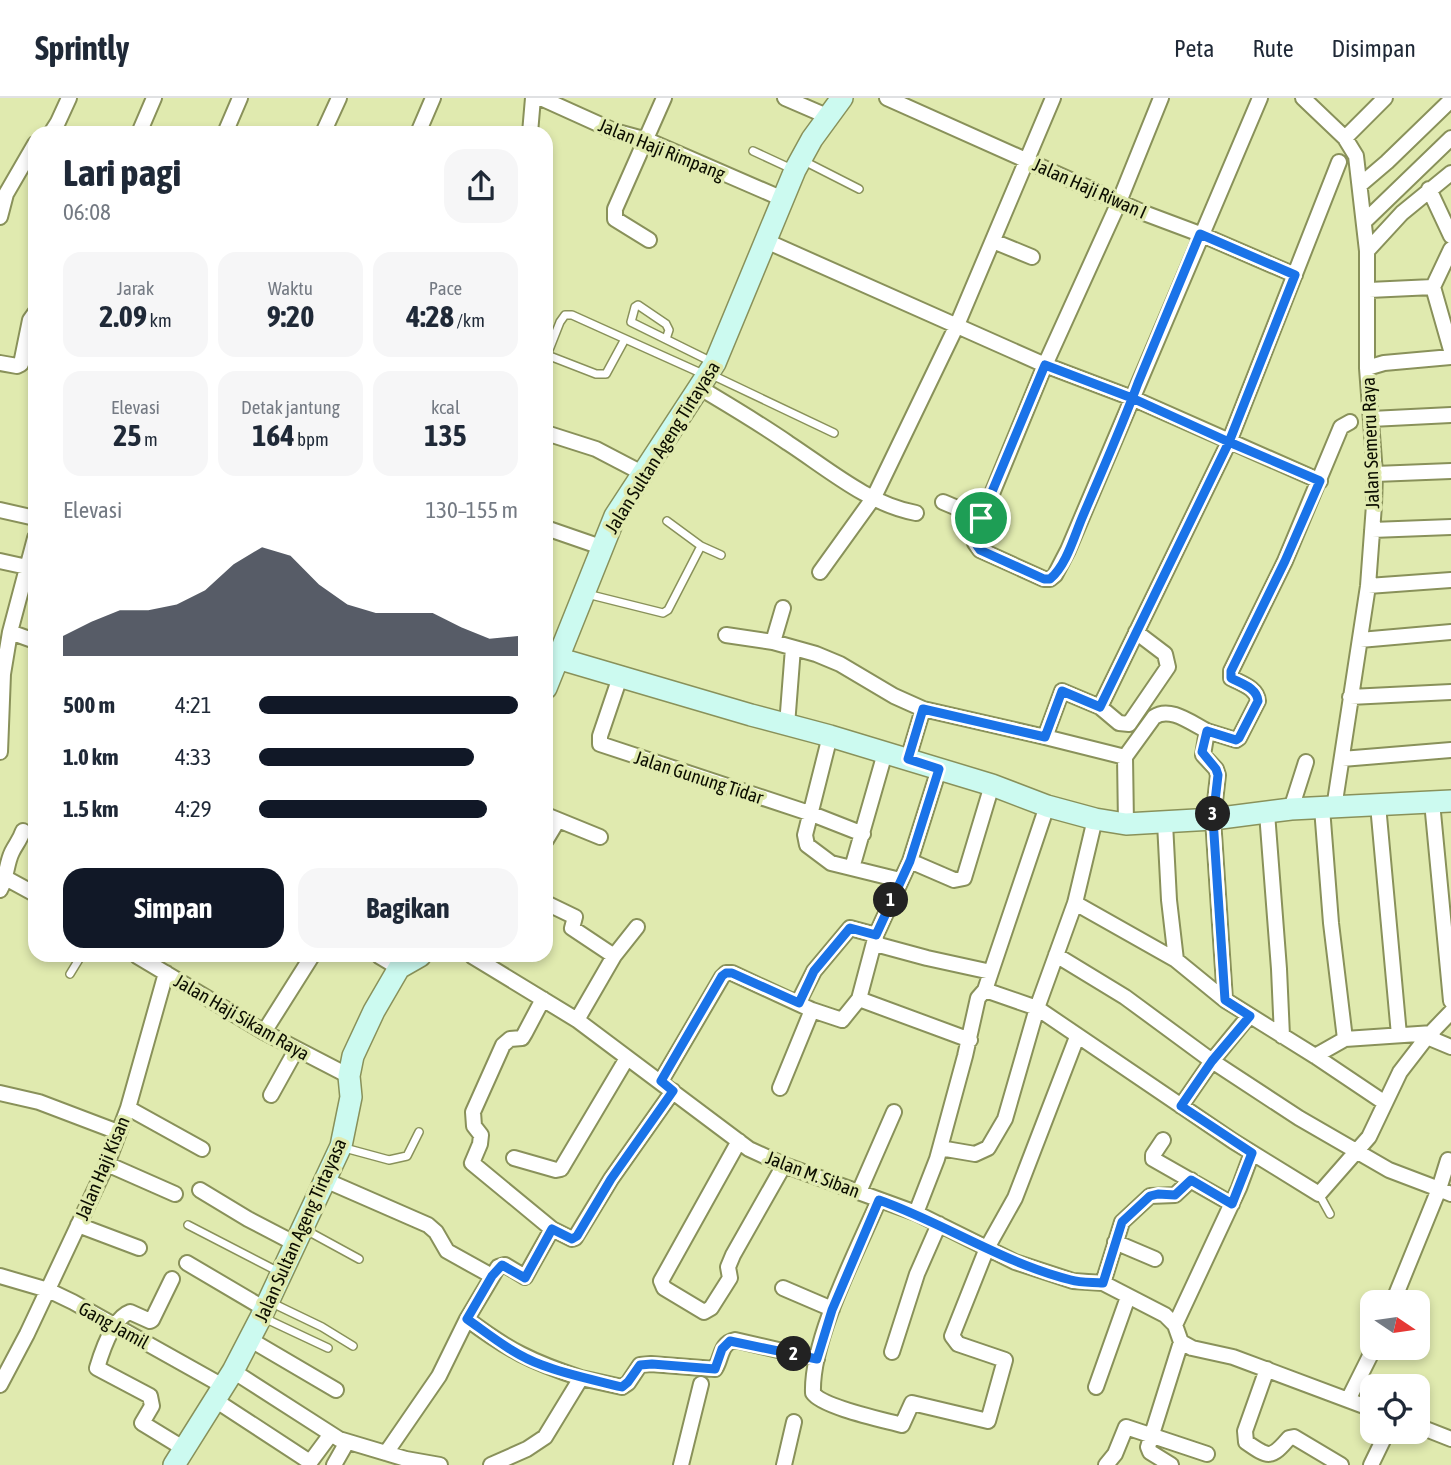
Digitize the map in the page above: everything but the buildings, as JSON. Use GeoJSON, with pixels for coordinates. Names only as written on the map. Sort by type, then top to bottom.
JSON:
{"type":"FeatureCollection","features":[{"type":"Feature","properties":{"kind":"main road","name":"Jalan Sultan Ageng Tirtayasa"},"geometry":{"type":"LineString","coordinates":[[553,668],[615,516],[708,375],[798,165],[842,98]]}},
{"type":"Feature","properties":{"kind":"main road"},"geometry":{"type":"LineString","coordinates":[[557,657],[908,759],[992,785],[1047,808],[1094,819],[1126,824],[1165,823],[1291,809],[1441,802]]}},
{"type":"Feature","properties":{"kind":"main road","name":"Jalan Sultan Ageng Tirtayasa"},"geometry":{"type":"LineString","coordinates":[[178,1457],[249,1339],[265,1309],[277,1271],[300,1236],[341,1146],[351,1097],[349,1076],[353,1056],[373,1011],[400,968],[410,962]]}},
{"type":"Feature","properties":{"kind":"street"},"geometry":{"type":"LineString","coordinates":[[55,126],[69,98]]}},
{"type":"Feature","properties":{"kind":"street"},"geometry":{"type":"LineString","coordinates":[[142,126],[154,98]]}},
{"type":"Feature","properties":{"kind":"street"},"geometry":{"type":"LineString","coordinates":[[228,126],[240,98]]}},
{"type":"Feature","properties":{"kind":"street"},"geometry":{"type":"LineString","coordinates":[[326,126],[339,98]]}},
{"type":"Feature","properties":{"kind":"street"},"geometry":{"type":"LineString","coordinates":[[421,126],[433,98]]}},
{"type":"Feature","properties":{"kind":"street"},"geometry":{"type":"LineString","coordinates":[[531,126],[533,98]]}},
{"type":"Feature","properties":{"kind":"street","name":"Jalan Haji Rimpang"},"geometry":{"type":"LineString","coordinates":[[541,98],[614,131],[647,140],[782,199]]}},
{"type":"Feature","properties":{"kind":"street"},"geometry":{"type":"LineString","coordinates":[[649,240],[615,219],[615,209],[664,98]]}},
{"type":"Feature","properties":{"kind":"street"},"geometry":{"type":"LineString","coordinates":[[785,98],[829,117]]}},
{"type":"Feature","properties":{"kind":"street","name":"Jalan Haji Riwan I"},"geometry":{"type":"LineString","coordinates":[[887,98],[1119,202],[1295,275]]}},
{"type":"Feature","properties":{"kind":"street"},"geometry":{"type":"LineString","coordinates":[[820,572],[874,497],[957,325],[1054,98]]}},
{"type":"Feature","properties":{"kind":"street"},"geometry":{"type":"LineString","coordinates":[[1161,98],[1119,202],[1045,365],[975,536],[975,543],[980,550],[1044,579],[1055,575],[1068,550],[1260,98]]}},
{"type":"Feature","properties":{"kind":"street"},"geometry":{"type":"LineString","coordinates":[[1345,138],[1385,98]]}},
{"type":"Feature","properties":{"kind":"street","name":"Jalan Semeru Raya"},"geometry":{"type":"LineString","coordinates":[[1305,99],[1345,138],[1356,156],[1365,221],[1369,290],[1367,368],[1375,474],[1368,586],[1342,759],[1328,808],[1331,923],[1345,1040]]}},
{"type":"Feature","properties":{"kind":"street"},"geometry":{"type":"LineString","coordinates":[[1360,185],[1451,100]]}},
{"type":"Feature","properties":{"kind":"street"},"geometry":{"type":"LineString","coordinates":[[1365,221],[1451,138]]}},
{"type":"Feature","properties":{"kind":"street"},"geometry":{"type":"LineString","coordinates":[[0,217],[3,192],[28,154]]}},
{"type":"Feature","properties":{"kind":"street"},"geometry":{"type":"LineString","coordinates":[[1100,707],[1229,442],[1321,202],[1339,162]]}},
{"type":"Feature","properties":{"kind":"street"},"geometry":{"type":"LineString","coordinates":[[1367,251],[1402,213],[1451,173]]}},
{"type":"Feature","properties":{"kind":"street"},"geometry":{"type":"LineString","coordinates":[[1429,189],[1451,236]]}},
{"type":"Feature","properties":{"kind":"street"},"geometry":{"type":"LineString","coordinates":[[993,241],[1032,257]]}},
{"type":"Feature","properties":{"kind":"street"},"geometry":{"type":"LineString","coordinates":[[765,242],[1045,365],[1132,398],[1320,481]]}},
{"type":"Feature","properties":{"kind":"street"},"geometry":{"type":"LineString","coordinates":[[1433,287],[1451,249]]}},
{"type":"Feature","properties":{"kind":"street"},"geometry":{"type":"LineString","coordinates":[[1369,290],[1433,287]]}},
{"type":"Feature","properties":{"kind":"street"},"geometry":{"type":"LineString","coordinates":[[1433,287],[1444,308],[1451,350]]}},
{"type":"Feature","properties":{"kind":"street"},"geometry":{"type":"LineString","coordinates":[[0,363],[17,366],[21,363],[28,330]]}},
{"type":"Feature","properties":{"kind":"street"},"geometry":{"type":"LineString","coordinates":[[1367,368],[1384,363],[1451,357]]}},
{"type":"Feature","properties":{"kind":"street"},"geometry":{"type":"LineString","coordinates":[[708,375],[762,425],[854,488],[893,509],[916,513]]}},
{"type":"Feature","properties":{"kind":"street"},"geometry":{"type":"LineString","coordinates":[[1371,419],[1451,415]]}},
{"type":"Feature","properties":{"kind":"street"},"geometry":{"type":"LineString","coordinates":[[1126,824],[1125,757],[1154,718],[1168,712],[1207,731],[1236,740],[1239,738],[1258,701],[1253,690],[1231,678],[1231,671],[1285,561],[1341,427],[1350,422]]}},
{"type":"Feature","properties":{"kind":"street"},"geometry":{"type":"LineString","coordinates":[[553,435],[596,449],[642,472]]}},
{"type":"Feature","properties":{"kind":"street"},"geometry":{"type":"LineString","coordinates":[[1375,474],[1451,471]]}},
{"type":"Feature","properties":{"kind":"street"},"geometry":{"type":"LineString","coordinates":[[943,502],[981,518]]}},
{"type":"Feature","properties":{"kind":"street"},"geometry":{"type":"LineString","coordinates":[[0,510],[28,516]]}},
{"type":"Feature","properties":{"kind":"street"},"geometry":{"type":"LineString","coordinates":[[1372,530],[1451,527]]}},
{"type":"Feature","properties":{"kind":"street"},"geometry":{"type":"LineString","coordinates":[[553,530],[601,547]]}},
{"type":"Feature","properties":{"kind":"street"},"geometry":{"type":"LineString","coordinates":[[0,561],[27,567]]}},
{"type":"Feature","properties":{"kind":"street"},"geometry":{"type":"LineString","coordinates":[[0,752],[2,673],[28,563]]}},
{"type":"Feature","properties":{"kind":"street"},"geometry":{"type":"LineString","coordinates":[[1368,586],[1451,580]]}},
{"type":"Feature","properties":{"kind":"street"},"geometry":{"type":"LineString","coordinates":[[773,642],[783,608]]}},
{"type":"Feature","properties":{"kind":"street"},"geometry":{"type":"LineString","coordinates":[[10,632],[28,638]]}},
{"type":"Feature","properties":{"kind":"street"},"geometry":{"type":"LineString","coordinates":[[1045,737],[1062,691],[1100,707],[1119,723],[1129,723],[1168,667],[1165,654],[1136,632]]}},
{"type":"Feature","properties":{"kind":"street"},"geometry":{"type":"LineString","coordinates":[[1360,640],[1451,632]]}},
{"type":"Feature","properties":{"kind":"street"},"geometry":{"type":"LineString","coordinates":[[726,635],[773,642],[840,664],[894,696],[923,709],[1125,757]]}},
{"type":"Feature","properties":{"kind":"street"},"geometry":{"type":"LineString","coordinates":[[787,725],[793,648]]}},
{"type":"Feature","properties":{"kind":"street","name":"Jalan Gunung Tidar"},"geometry":{"type":"LineString","coordinates":[[620,677],[600,736],[600,744],[812,814],[863,834]]}},
{"type":"Feature","properties":{"kind":"street"},"geometry":{"type":"LineString","coordinates":[[1350,697],[1451,692]]}},
{"type":"Feature","properties":{"kind":"street"},"geometry":{"type":"LineString","coordinates":[[908,759],[923,709]]}},
{"type":"Feature","properties":{"kind":"street"},"geometry":{"type":"LineString","coordinates":[[1207,731],[1202,752],[1218,775],[1213,819],[1225,1000]]}},
{"type":"Feature","properties":{"kind":"street"},"geometry":{"type":"LineString","coordinates":[[831,736],[805,835],[807,845],[831,863],[900,880]]}},
{"type":"Feature","properties":{"kind":"street"},"geometry":{"type":"LineString","coordinates":[[1342,759],[1451,750]]}},
{"type":"Feature","properties":{"kind":"street"},"geometry":{"type":"LineString","coordinates":[[852,868],[886,753]]}},
{"type":"Feature","properties":{"kind":"street"},"geometry":{"type":"LineString","coordinates":[[1291,809],[1306,762]]}},
{"type":"Feature","properties":{"kind":"street"},"geometry":{"type":"LineString","coordinates":[[543,999],[522,1038],[510,1039],[503,1045],[473,1112],[474,1126],[481,1135],[472,1163],[552,1229],[575,1238],[667,1086],[722,976],[732,973],[842,1020],[859,999],[876,938],[910,861],[939,769]]}},
{"type":"Feature","properties":{"kind":"street"},"geometry":{"type":"LineString","coordinates":[[910,861],[954,880],[964,878],[992,785]]}},
{"type":"Feature","properties":{"kind":"street"},"geometry":{"type":"LineString","coordinates":[[1441,802],[1451,1001]]}},
{"type":"Feature","properties":{"kind":"street"},"geometry":{"type":"LineString","coordinates":[[1378,805],[1399,1035]]}},
{"type":"Feature","properties":{"kind":"street"},"geometry":{"type":"LineString","coordinates":[[916,1213],[940,1148],[970,1040],[978,998],[985,990],[992,972],[1047,808]]}},
{"type":"Feature","properties":{"kind":"street"},"geometry":{"type":"LineString","coordinates":[[1267,813],[1282,1036]]}},
{"type":"Feature","properties":{"kind":"street"},"geometry":{"type":"LineString","coordinates":[[553,818],[600,837]]}},
{"type":"Feature","properties":{"kind":"street"},"geometry":{"type":"LineString","coordinates":[[940,1148],[975,1154],[988,1148],[1005,1119],[1037,1008],[1075,903],[1094,819]]}},
{"type":"Feature","properties":{"kind":"street"},"geometry":{"type":"LineString","coordinates":[[1165,823],[1169,900],[1176,960]]}},
{"type":"Feature","properties":{"kind":"street"},"geometry":{"type":"LineString","coordinates":[[23,831],[20,841],[13,849],[2,882],[28,891]]}},
{"type":"Feature","properties":{"kind":"street"},"geometry":{"type":"LineString","coordinates":[[1075,903],[1176,960],[1225,1000],[1385,1103]]}},
{"type":"Feature","properties":{"kind":"street"},"geometry":{"type":"LineString","coordinates":[[553,906],[575,917],[572,928],[614,956]]}},
{"type":"Feature","properties":{"kind":"street"},"geometry":{"type":"LineString","coordinates":[[577,1020],[614,956],[637,927]]}},
{"type":"Feature","properties":{"kind":"street"},"geometry":{"type":"LineString","coordinates":[[780,1088],[814,971],[850,928],[876,938],[879,944],[992,972]]}},
{"type":"Feature","properties":{"kind":"street"},"geometry":{"type":"LineString","coordinates":[[1056,955],[1125,997],[1212,1061],[1299,1118],[1389,1170],[1445,1191]]}},
{"type":"Feature","properties":{"kind":"street","name":"Jalan Haji Sikam Raya"},"geometry":{"type":"LineString","coordinates":[[149,962],[264,1032],[349,1076]]}},
{"type":"Feature","properties":{"kind":"street"},"geometry":{"type":"LineString","coordinates":[[264,1032],[308,962]]}},
{"type":"Feature","properties":{"kind":"street"},"geometry":{"type":"LineString","coordinates":[[390,962],[400,968]]}},
{"type":"Feature","properties":{"kind":"street","name":"Jalan M. Siban"},"geometry":{"type":"LineString","coordinates":[[482,962],[577,1020],[749,1149],[784,1165],[916,1213],[1015,1262],[1073,1281],[1103,1283],[1165,1314],[1175,1325]]}},
{"type":"Feature","properties":{"kind":"street","name":"Jalan Haji Kisan"},"geometry":{"type":"LineString","coordinates":[[0,1385],[107,1164],[128,1108],[166,973]]}},
{"type":"Feature","properties":{"kind":"street"},"geometry":{"type":"LineString","coordinates":[[985,990],[1037,1008],[1252,1153],[1319,1194],[1369,1137],[1400,1072],[1451,1012]]}},
{"type":"Feature","properties":{"kind":"street"},"geometry":{"type":"LineString","coordinates":[[859,999],[970,1040]]}},
{"type":"Feature","properties":{"kind":"street"},"geometry":{"type":"LineString","coordinates":[[1181,1106],[1212,1061],[1250,1016]]}},
{"type":"Feature","properties":{"kind":"street"},"geometry":{"type":"LineString","coordinates":[[1315,1056],[1345,1040],[1399,1035],[1430,1035],[1451,1047]]}},
{"type":"Feature","properties":{"kind":"street"},"geometry":{"type":"LineString","coordinates":[[879,1200],[832,1310],[817,1359],[813,1388],[816,1398],[902,1425],[912,1403],[988,1421],[1005,1360],[958,1345],[953,1336],[987,1248],[1015,1198],[1077,1037]]}},
{"type":"Feature","properties":{"kind":"street"},"geometry":{"type":"LineString","coordinates":[[271,1096],[296,1050]]}},
{"type":"Feature","properties":{"kind":"street"},"geometry":{"type":"LineString","coordinates":[[514,1158],[556,1170],[561,1169],[627,1058]]}},
{"type":"Feature","properties":{"kind":"street"},"geometry":{"type":"LineString","coordinates":[[0,1093],[39,1102],[118,1132]]}},
{"type":"Feature","properties":{"kind":"street"},"geometry":{"type":"LineString","coordinates":[[128,1108],[202,1149]]}},
{"type":"Feature","properties":{"kind":"street"},"geometry":{"type":"LineString","coordinates":[[859,1192],[894,1112]]}},
{"type":"Feature","properties":{"kind":"street"},"geometry":{"type":"LineString","coordinates":[[1163,1140],[1153,1154],[1153,1159],[1232,1204]]}},
{"type":"Feature","properties":{"kind":"street"},"geometry":{"type":"LineString","coordinates":[[739,1141],[661,1281],[664,1288],[704,1312],[711,1308],[730,1278],[728,1267],[733,1255],[784,1165]]}},
{"type":"Feature","properties":{"kind":"street"},"geometry":{"type":"LineString","coordinates":[[1171,1465],[1150,1452],[1148,1447],[1181,1342],[1175,1325],[1232,1204],[1252,1153]]}},
{"type":"Feature","properties":{"kind":"street"},"geometry":{"type":"LineString","coordinates":[[1399,1290],[1445,1191],[1448,1160]]}},
{"type":"Feature","properties":{"kind":"street"},"geometry":{"type":"LineString","coordinates":[[107,1164],[175,1194]]}},
{"type":"Feature","properties":{"kind":"street"},"geometry":{"type":"LineString","coordinates":[[325,1180],[428,1225],[436,1232],[447,1251],[492,1276]]}},
{"type":"Feature","properties":{"kind":"street"},"geometry":{"type":"LineString","coordinates":[[1103,1283],[1122,1222],[1146,1199],[1158,1194],[1175,1195],[1191,1180]]}},
{"type":"Feature","properties":{"kind":"street"},"geometry":{"type":"LineString","coordinates":[[200,1190],[248,1219],[300,1236]]}},
{"type":"Feature","properties":{"kind":"street"},"geometry":{"type":"LineString","coordinates":[[892,1352],[917,1274],[939,1224]]}},
{"type":"Feature","properties":{"kind":"street"},"geometry":{"type":"LineString","coordinates":[[78,1225],[139,1248]]}},
{"type":"Feature","properties":{"kind":"street"},"geometry":{"type":"LineString","coordinates":[[386,1453],[439,1376],[492,1276],[502,1265],[525,1278],[552,1229]]}},
{"type":"Feature","properties":{"kind":"street"},"geometry":{"type":"LineString","coordinates":[[1115,1242],[1155,1259]]}},
{"type":"Feature","properties":{"kind":"street"},"geometry":{"type":"LineString","coordinates":[[187,1263],[265,1309]]}},
{"type":"Feature","properties":{"kind":"street","name":"Gang Jamil"},"geometry":{"type":"LineString","coordinates":[[0,1276],[48,1290],[223,1386]]}},
{"type":"Feature","properties":{"kind":"street"},"geometry":{"type":"LineString","coordinates":[[172,1279],[152,1320],[130,1312],[124,1314],[96,1368],[150,1396],[152,1406],[142,1423],[178,1457]]}},
{"type":"Feature","properties":{"kind":"street"},"geometry":{"type":"LineString","coordinates":[[783,1289],[832,1310]]}},
{"type":"Feature","properties":{"kind":"street"},"geometry":{"type":"LineString","coordinates":[[1096,1387],[1128,1297]]}},
{"type":"Feature","properties":{"kind":"street"},"geometry":{"type":"LineString","coordinates":[[467,1319],[519,1355],[540,1365],[622,1387],[640,1365],[715,1369],[722,1349],[735,1340],[817,1359]]}},
{"type":"Feature","properties":{"kind":"street"},"geometry":{"type":"LineString","coordinates":[[249,1339],[336,1390]]}},
{"type":"Feature","properties":{"kind":"street"},"geometry":{"type":"LineString","coordinates":[[1181,1342],[1192,1348],[1233,1357],[1360,1404]]}},
{"type":"Feature","properties":{"kind":"street"},"geometry":{"type":"LineString","coordinates":[[1349,1400],[1368,1360]]}},
{"type":"Feature","properties":{"kind":"street"},"geometry":{"type":"LineString","coordinates":[[1267,1369],[1245,1431],[1246,1442],[1269,1455],[1276,1453],[1289,1438],[1294,1437],[1341,1465]]}},
{"type":"Feature","properties":{"kind":"street"},"geometry":{"type":"LineString","coordinates":[[491,1465],[527,1449],[545,1437],[581,1378]]}},
{"type":"Feature","properties":{"kind":"street"},"geometry":{"type":"LineString","coordinates":[[681,1465],[701,1384]]}},
{"type":"Feature","properties":{"kind":"street"},"geometry":{"type":"LineString","coordinates":[[223,1386],[347,1442],[440,1465]]}},
{"type":"Feature","properties":{"kind":"street"},"geometry":{"type":"LineString","coordinates":[[223,1386],[309,1464],[331,1434]]}},
{"type":"Feature","properties":{"kind":"street"},"geometry":{"type":"LineString","coordinates":[[784,1465],[794,1422]]}},
{"type":"Feature","properties":{"kind":"street"},"geometry":{"type":"LineString","coordinates":[[1106,1465],[1115,1454],[1126,1427],[1207,1454]]}},
{"type":"Feature","properties":{"kind":"street"},"geometry":{"type":"LineString","coordinates":[[1430,1431],[1451,1439]]}},
{"type":"Feature","properties":{"kind":"street"},"geometry":{"type":"LineString","coordinates":[[334,1465],[347,1442]]}},
{"type":"Feature","properties":{"kind":"street"},"geometry":{"type":"LineString","coordinates":[[1371,1465],[1381,1444]]}},
{"type":"Feature","properties":{"kind":"lane"},"geometry":{"type":"LineString","coordinates":[[753,151],[859,189]]}},
{"type":"Feature","properties":{"kind":"lane"},"geometry":{"type":"LineString","coordinates":[[666,340],[669,330],[666,324],[638,305],[635,307],[631,322],[666,340],[708,375]]}},
{"type":"Feature","properties":{"kind":"lane"},"geometry":{"type":"LineString","coordinates":[[553,340],[565,315],[572,315],[834,433]]}},
{"type":"Feature","properties":{"kind":"lane"},"geometry":{"type":"LineString","coordinates":[[553,357],[596,374],[606,374],[625,339]]}},
{"type":"Feature","properties":{"kind":"lane"},"geometry":{"type":"LineString","coordinates":[[667,521],[701,546],[721,555]]}},
{"type":"Feature","properties":{"kind":"lane"},"geometry":{"type":"LineString","coordinates":[[583,593],[663,613],[668,610],[701,546]]}},
{"type":"Feature","properties":{"kind":"lane"},"geometry":{"type":"LineString","coordinates":[[70,974],[77,962]]}},
{"type":"Feature","properties":{"kind":"lane"},"geometry":{"type":"LineString","coordinates":[[341,1146],[389,1160],[407,1156],[419,1132]]}},
{"type":"Feature","properties":{"kind":"lane"},"geometry":{"type":"LineString","coordinates":[[1319,1194],[1330,1214]]}},
{"type":"Feature","properties":{"kind":"lane"},"geometry":{"type":"LineString","coordinates":[[188,1226],[277,1271]]}},
{"type":"Feature","properties":{"kind":"lane"},"geometry":{"type":"LineString","coordinates":[[300,1236],[359,1259]]}},
{"type":"Feature","properties":{"kind":"lane"},"geometry":{"type":"LineString","coordinates":[[265,1309],[322,1327],[353,1346]]}},
{"type":"Feature","properties":{"kind":"lane"},"geometry":{"type":"LineString","coordinates":[[265,1309],[328,1349]]}},
{"type":"Feature","properties":{"kind":"route"},"geometry":{"type":"LineString","coordinates":[[981,518],[975,536],[975,543],[980,550],[1044,579],[1055,575],[1104,467],[1132,398],[1138,383],[1200,234],[1295,275],[1229,442],[1320,481],[1285,561],[1231,671],[1231,678],[1253,690],[1258,701],[1239,738],[1236,740],[1207,731],[1202,752],[1218,775],[1213,819],[1225,1000],[1250,1016],[1212,1061],[1181,1106],[1252,1153],[1232,1204],[1191,1180],[1175,1195],[1150,1196],[1119,1226],[1103,1283],[1073,1281],[1015,1262],[916,1213],[879,1200],[832,1310],[817,1359],[735,1340],[722,1349],[715,1369],[640,1365],[622,1387],[581,1378],[519,1355],[467,1319],[498,1267],[505,1265],[525,1278],[552,1229],[572,1239],[577,1236],[611,1179],[673,1091],[661,1081],[722,976],[732,973],[799,1003],[814,971],[850,928],[876,935],[910,861],[939,769],[908,759],[923,709],[1045,737],[1062,691],[1100,707],[1229,442],[1132,398],[1045,365],[981,518]]}}]}
